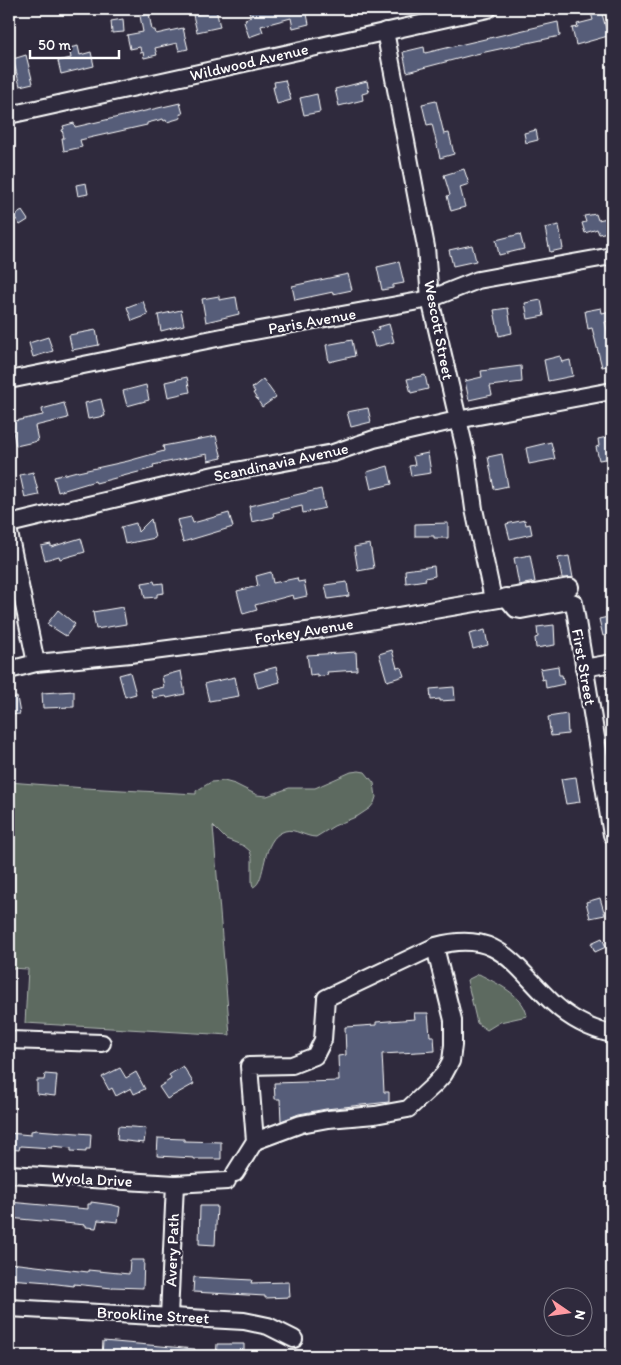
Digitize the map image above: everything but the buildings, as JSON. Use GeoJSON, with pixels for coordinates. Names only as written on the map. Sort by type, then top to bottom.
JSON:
{"type":"FeatureCollection","features":[{"type":"Feature","properties":{"kind":"street","name":"Wildwood Avenue"},"geometry":{"type":"LineString","coordinates":[[9,115],[488,9]]}},
{"type":"Feature","properties":{"kind":"street","name":"Wescott Street"},"geometry":{"type":"LineString","coordinates":[[385,31],[426,247],[430,299],[467,458],[474,509],[499,598]]}},
{"type":"Feature","properties":{"kind":"street","name":"Paris Avenue"},"geometry":{"type":"LineString","coordinates":[[9,380],[232,335],[430,299],[478,280],[612,256]]}},
{"type":"Feature","properties":{"kind":"street","name":"Scandinavia Avenue"},"geometry":{"type":"LineString","coordinates":[[9,524],[214,476],[333,454],[374,439],[457,420],[612,391]]}},
{"type":"Feature","properties":{"kind":"street"},"geometry":{"type":"LineString","coordinates":[[9,533],[36,663]]}},
{"type":"Feature","properties":{"kind":"street","name":"Forkey Avenue"},"geometry":{"type":"LineString","coordinates":[[9,670],[36,663],[247,640],[570,587]]}},
{"type":"Feature","properties":{"kind":"street","name":"First Street"},"geometry":{"type":"LineString","coordinates":[[499,598],[516,609],[521,610],[569,601],[574,603],[612,835]]}},
{"type":"Feature","properties":{"kind":"street"},"geometry":{"type":"LineString","coordinates":[[584,668],[612,663]]}},
{"type":"Feature","properties":{"kind":"street"},"geometry":{"type":"LineString","coordinates":[[435,947],[452,1020],[453,1045],[451,1060],[444,1074],[434,1085],[408,1109],[375,1115],[328,1118],[301,1124],[255,1141],[249,1066],[292,1065],[315,1056],[323,1040],[326,998],[435,947],[451,942],[466,941],[497,950],[514,963],[553,1003],[568,1015],[586,1026],[612,1034]]}},
{"type":"Feature","properties":{"kind":"street"},"geometry":{"type":"LineString","coordinates":[[9,1040],[102,1044]]}},
{"type":"Feature","properties":{"kind":"street","name":"Wyola Drive"},"geometry":{"type":"LineString","coordinates":[[9,1174],[175,1184],[231,1177],[255,1141]]}},
{"type":"Feature","properties":{"kind":"street","name":"Avery Path"},"geometry":{"type":"LineString","coordinates":[[170,1316],[175,1184]]}},
{"type":"Feature","properties":{"kind":"street","name":"Brookline Street"},"geometry":{"type":"LineString","coordinates":[[9,1308],[244,1321],[268,1326],[294,1339]]}},
{"type":"Feature","properties":{"kind":"green space"},"geometry":{"type":"Polygon","coordinates":[[[351,772],[365,772],[374,783],[376,797],[370,808],[316,837],[289,830],[277,835],[271,842],[260,878],[253,887],[250,851],[244,846],[226,839],[213,826],[230,1035],[25,1023],[28,969],[9,968],[9,782],[196,794],[196,791],[211,782],[224,781],[235,784],[257,795],[267,796],[289,788],[315,788],[351,772]]]}},
{"type":"Feature","properties":{"kind":"green space"},"geometry":{"type":"Polygon","coordinates":[[[479,974],[515,996],[521,1002],[527,1016],[500,1022],[487,1030],[477,1023],[467,980],[479,974]]]}}]}
